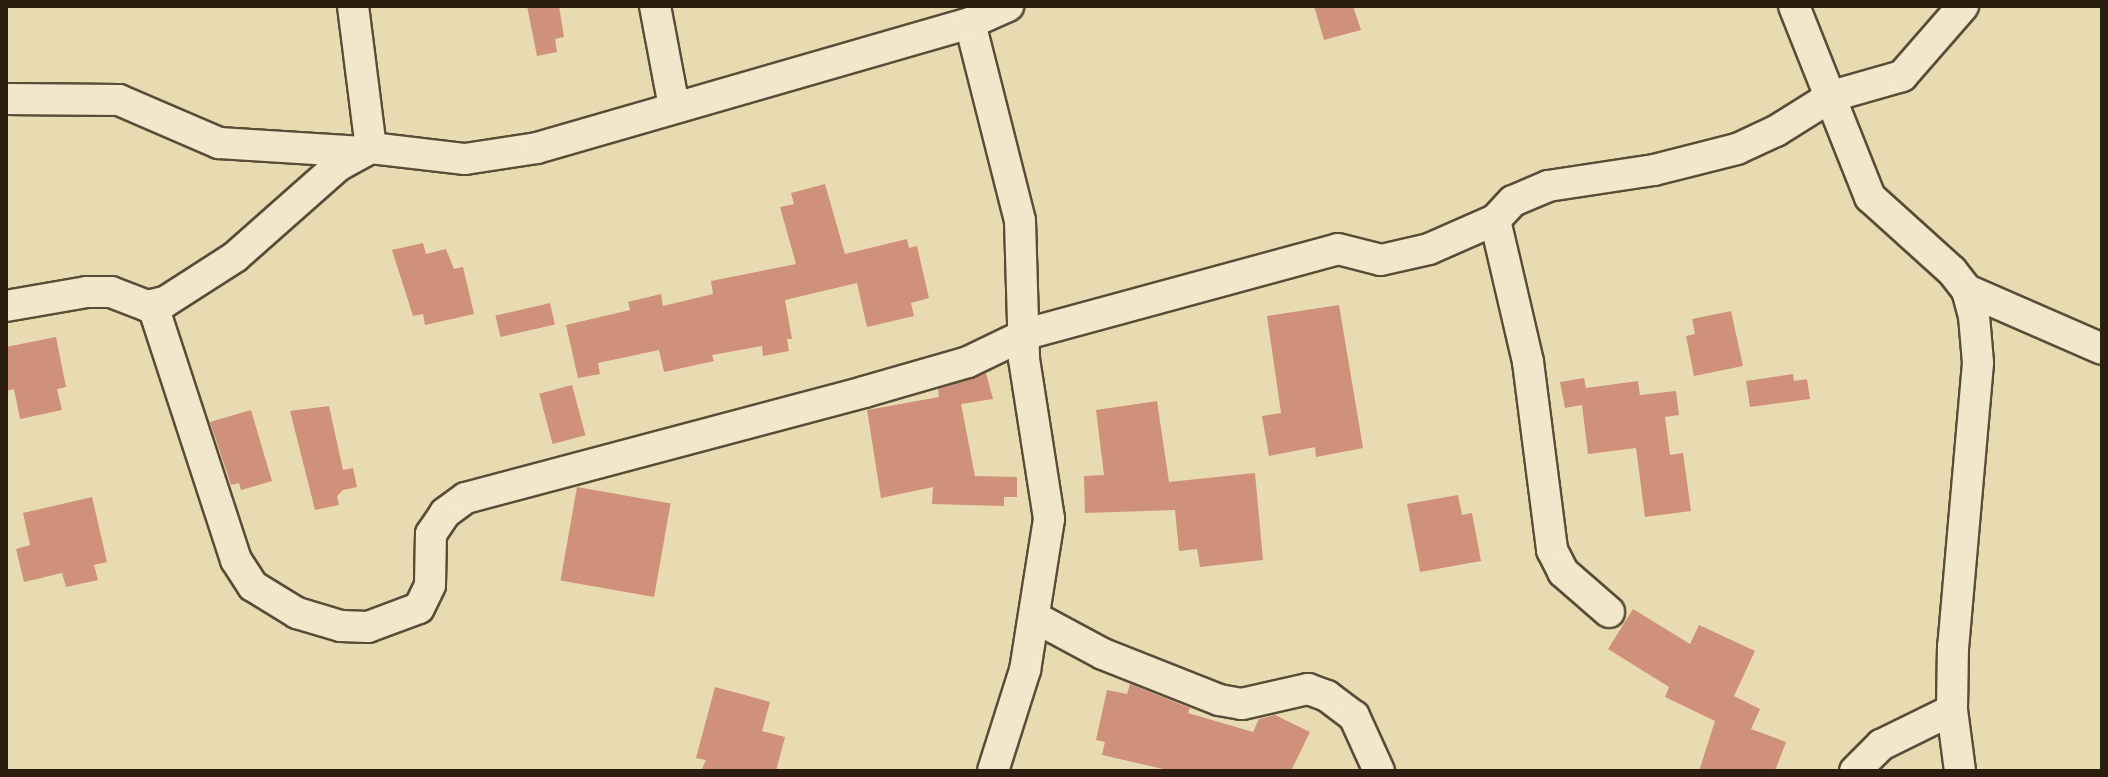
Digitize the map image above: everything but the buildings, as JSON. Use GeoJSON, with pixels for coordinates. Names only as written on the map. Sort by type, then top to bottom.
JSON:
{"type":"FeatureCollection","features":[{"type":"Feature","properties":{"kind":"street"},"geometry":{"type":"LineString","coordinates":[[353,6],[367,150]]}},
{"type":"Feature","properties":{"kind":"street"},"geometry":{"type":"LineString","coordinates":[[655,6],[674,107]]}},
{"type":"Feature","properties":{"kind":"street"},"geometry":{"type":"LineString","coordinates":[[6,99],[119,100],[219,143],[367,150],[465,159],[537,148],[970,23],[1008,6]]}},
{"type":"Feature","properties":{"kind":"street"},"geometry":{"type":"LineString","coordinates":[[1794,6],[1870,197],[1967,290],[2102,349]]}},
{"type":"Feature","properties":{"kind":"street"},"geometry":{"type":"LineString","coordinates":[[153,306],[236,560],[253,586],[274,601],[313,618],[354,626],[392,622],[419,608],[430,585],[431,534],[445,513],[466,498],[968,362],[1026,334],[1338,249],[1389,259],[1429,249],[1495,220],[1513,201],[1548,186],[1654,170],[1737,149],[1776,131],[1832,96],[1879,86],[1907,73],[1963,6]]}},
{"type":"Feature","properties":{"kind":"street"},"geometry":{"type":"LineString","coordinates":[[970,23],[1020,221],[1026,334],[1024,359],[1049,519],[1036,618],[993,771]]}},
{"type":"Feature","properties":{"kind":"street"},"geometry":{"type":"LineString","coordinates":[[6,306],[87,292],[111,292],[153,306],[235,257],[338,166],[367,150]]}},
{"type":"Feature","properties":{"kind":"street"},"geometry":{"type":"LineString","coordinates":[[1495,220],[1528,362],[1552,550],[1563,572],[1609,612]]}},
{"type":"Feature","properties":{"kind":"street"},"geometry":{"type":"LineString","coordinates":[[1960,771],[1952,710],[1978,363],[1967,290]]}},
{"type":"Feature","properties":{"kind":"street"},"geometry":{"type":"LineString","coordinates":[[1036,618],[1103,654],[1219,700],[1242,704],[1308,689],[1327,696],[1354,716],[1379,771]]}},
{"type":"Feature","properties":{"kind":"street"},"geometry":{"type":"LineString","coordinates":[[1855,771],[1881,745],[1952,710]]}}]}
